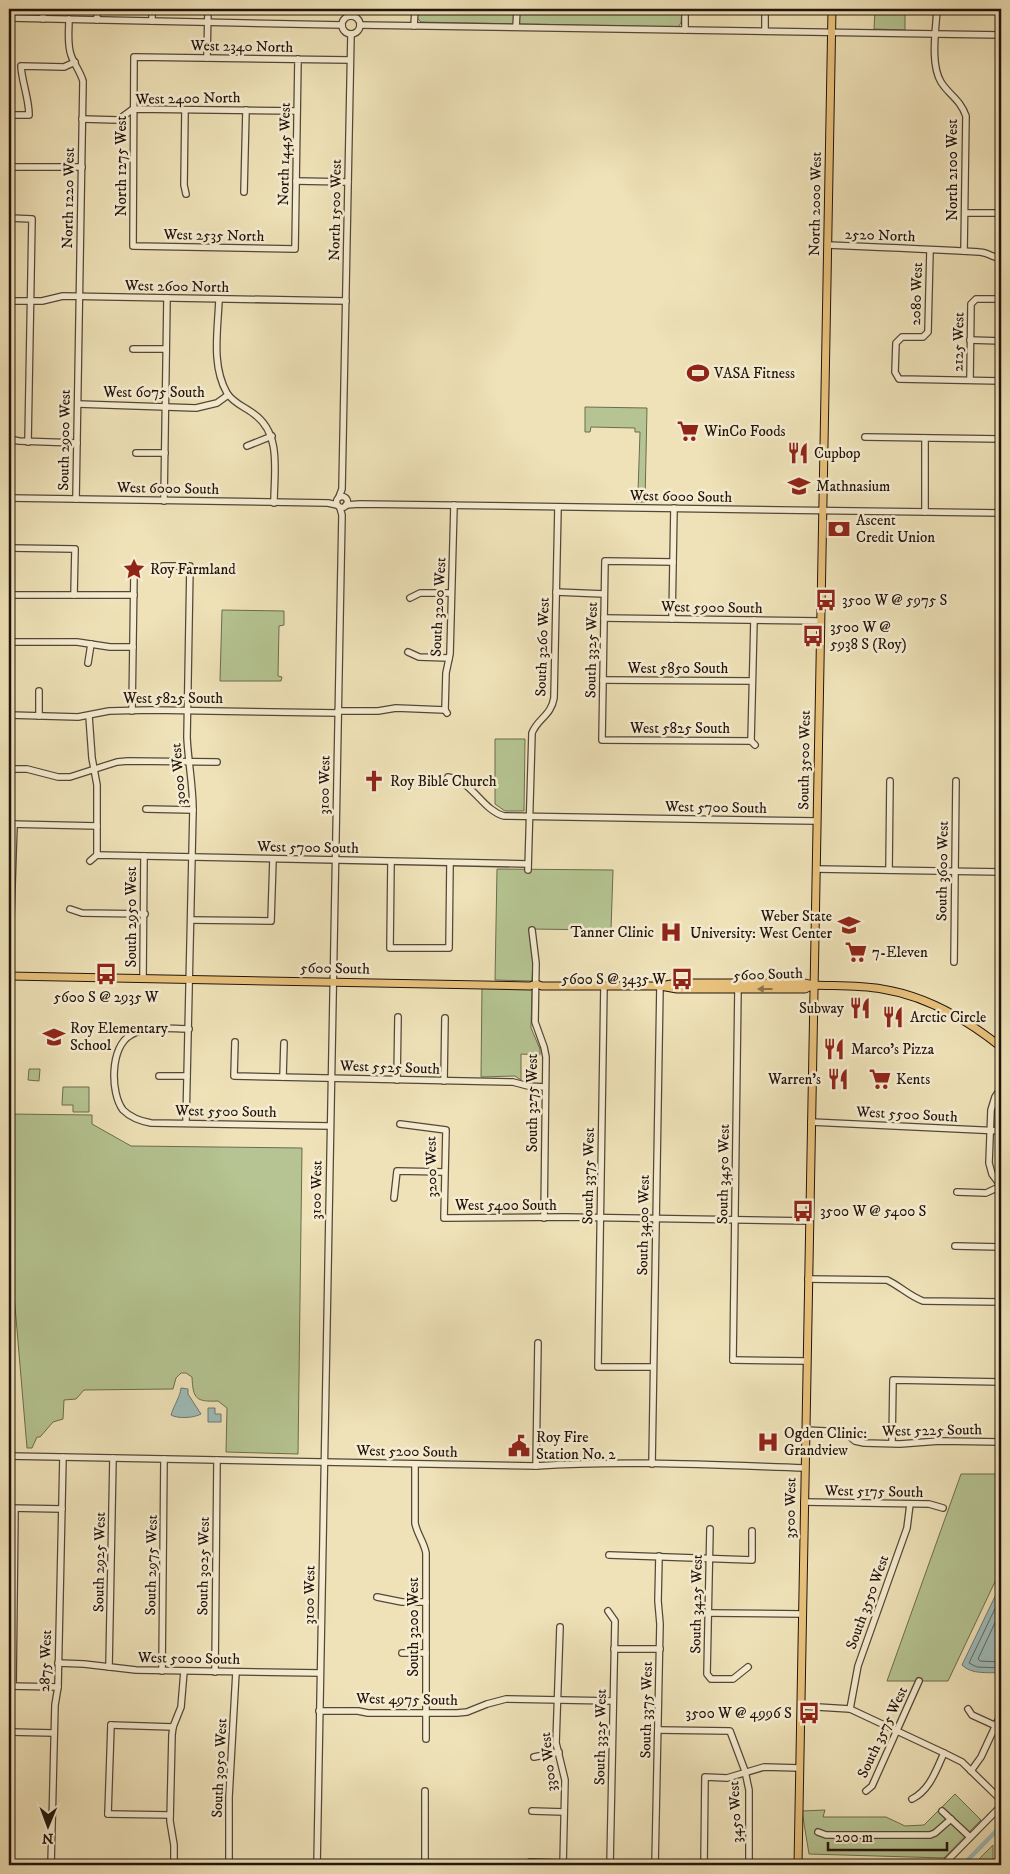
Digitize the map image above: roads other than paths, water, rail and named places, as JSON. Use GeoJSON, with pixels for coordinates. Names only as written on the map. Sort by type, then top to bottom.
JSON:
{"type":"FeatureCollection","features":[{"type":"Feature","properties":{"kind":"main road","name":"North 2000 West"},"geometry":{"type":"LineString","coordinates":[[825,399],[832,9]]}},
{"type":"Feature","properties":{"kind":"main road","name":"South 3500 West"},"geometry":{"type":"LineString","coordinates":[[811,1122],[825,399]]}},
{"type":"Feature","properties":{"kind":"main road","name":"5600 South"},"geometry":{"type":"LineString","coordinates":[[9,976],[530,986],[536,984],[542,986],[660,986],[677,989],[805,989],[814,985]]}},
{"type":"Feature","properties":{"kind":"main road","name":"5600 South"},"geometry":{"type":"LineString","coordinates":[[660,986],[677,983],[805,982],[814,985]]}},
{"type":"Feature","properties":{"kind":"main road"},"geometry":{"type":"LineString","coordinates":[[814,985],[880,988],[916,997],[964,1020],[1001,1047]]}},
{"type":"Feature","properties":{"kind":"main road","name":"3500 West"},"geometry":{"type":"LineString","coordinates":[[798,1865],[811,1122]]}},
{"type":"Feature","properties":{"kind":"street"},"geometry":{"type":"LineString","coordinates":[[43,19],[44,9]]}},
{"type":"Feature","properties":{"kind":"street"},"geometry":{"type":"LineString","coordinates":[[97,9],[97,20]]}},
{"type":"Feature","properties":{"kind":"street"},"geometry":{"type":"LineString","coordinates":[[152,9],[152,21]]}},
{"type":"Feature","properties":{"kind":"street"},"geometry":{"type":"LineString","coordinates":[[207,58],[208,9]]}},
{"type":"Feature","properties":{"kind":"street"},"geometry":{"type":"LineString","coordinates":[[351,9],[351,16]]}},
{"type":"Feature","properties":{"kind":"street"},"geometry":{"type":"LineString","coordinates":[[414,26],[415,9]]}},
{"type":"Feature","properties":{"kind":"street"},"geometry":{"type":"LineString","coordinates":[[516,27],[517,9]]}},
{"type":"Feature","properties":{"kind":"street"},"geometry":{"type":"LineString","coordinates":[[685,9],[685,30]]}},
{"type":"Feature","properties":{"kind":"street"},"geometry":{"type":"LineString","coordinates":[[765,9],[765,31]]}},
{"type":"Feature","properties":{"kind":"street","name":"North 2100 West"},"geometry":{"type":"LineString","coordinates":[[937,9],[936,72],[943,86],[959,101],[966,116],[964,252]]}},
{"type":"Feature","properties":{"kind":"street"},"geometry":{"type":"LineString","coordinates":[[342,25],[344,20],[351,16]]}},
{"type":"Feature","properties":{"kind":"street"},"geometry":{"type":"LineString","coordinates":[[342,25],[343,29],[351,34],[359,30],[360,25],[356,18],[351,16]]}},
{"type":"Feature","properties":{"kind":"street"},"geometry":{"type":"LineString","coordinates":[[9,18],[342,25]]}},
{"type":"Feature","properties":{"kind":"street","name":"North 1220 West"},"geometry":{"type":"LineString","coordinates":[[69,19],[69,46],[83,80],[77,381]]}},
{"type":"Feature","properties":{"kind":"street"},"geometry":{"type":"LineString","coordinates":[[360,25],[1001,35]]}},
{"type":"Feature","properties":{"kind":"street","name":"North 1500 West"},"geometry":{"type":"LineString","coordinates":[[342,503],[351,34]]}},
{"type":"Feature","properties":{"kind":"street","name":"West 2340 North"},"geometry":{"type":"LineString","coordinates":[[134,57],[350,60]]}},
{"type":"Feature","properties":{"kind":"street","name":"North 1275 West"},"geometry":{"type":"LineString","coordinates":[[133,246],[134,57]]}},
{"type":"Feature","properties":{"kind":"street","name":"North 1445 West"},"geometry":{"type":"LineString","coordinates":[[295,249],[298,60]]}},
{"type":"Feature","properties":{"kind":"street"},"geometry":{"type":"LineString","coordinates":[[9,115],[29,115],[29,101],[22,81],[21,66],[64,67],[75,62]]}},
{"type":"Feature","properties":{"kind":"street","name":"West 2400 North"},"geometry":{"type":"LineString","coordinates":[[82,119],[118,120],[133,109],[297,111]]}},
{"type":"Feature","properties":{"kind":"street"},"geometry":{"type":"LineString","coordinates":[[185,110],[184,185],[186,194]]}},
{"type":"Feature","properties":{"kind":"street"},"geometry":{"type":"LineString","coordinates":[[244,192],[246,110]]}},
{"type":"Feature","properties":{"kind":"street"},"geometry":{"type":"LineString","coordinates":[[9,167],[82,167]]}},
{"type":"Feature","properties":{"kind":"street"},"geometry":{"type":"LineString","coordinates":[[296,180],[348,182]]}},
{"type":"Feature","properties":{"kind":"street"},"geometry":{"type":"LineString","coordinates":[[965,213],[1001,213]]}},
{"type":"Feature","properties":{"kind":"street"},"geometry":{"type":"LineString","coordinates":[[9,218],[32,218],[28,442]]}},
{"type":"Feature","properties":{"kind":"street","name":"West 2535 North"},"geometry":{"type":"LineString","coordinates":[[133,246],[295,249]]}},
{"type":"Feature","properties":{"kind":"street","name":"2520 North"},"geometry":{"type":"LineString","coordinates":[[828,246],[911,247],[930,251],[983,252],[1001,258]]}},
{"type":"Feature","properties":{"kind":"street","name":"2080 West"},"geometry":{"type":"LineString","coordinates":[[930,251],[928,332],[923,337],[902,337],[896,343],[895,372],[900,379],[970,380]]}},
{"type":"Feature","properties":{"kind":"street","name":"West 2600 North"},"geometry":{"type":"LineString","coordinates":[[9,301],[42,302],[63,296],[346,301]]}},
{"type":"Feature","properties":{"kind":"street"},"geometry":{"type":"LineString","coordinates":[[164,501],[167,298]]}},
{"type":"Feature","properties":{"kind":"street"},"geometry":{"type":"LineString","coordinates":[[219,299],[217,358],[219,374],[228,395],[264,422],[272,436],[275,451],[274,503]]}},
{"type":"Feature","properties":{"kind":"street","name":"2125 West"},"geometry":{"type":"LineString","coordinates":[[970,380],[971,304],[976,299],[1001,300]]}},
{"type":"Feature","properties":{"kind":"street"},"geometry":{"type":"LineString","coordinates":[[970,340],[1001,341]]}},
{"type":"Feature","properties":{"kind":"street"},"geometry":{"type":"LineString","coordinates":[[133,349],[166,349]]}},
{"type":"Feature","properties":{"kind":"street"},"geometry":{"type":"LineString","coordinates":[[970,380],[1001,381]]}},
{"type":"Feature","properties":{"kind":"street","name":"South 2900 West"},"geometry":{"type":"LineString","coordinates":[[76,499],[77,381]]}},
{"type":"Feature","properties":{"kind":"street","name":"West 6075 South"},"geometry":{"type":"LineString","coordinates":[[78,404],[208,407],[228,395]]}},
{"type":"Feature","properties":{"kind":"street"},"geometry":{"type":"LineString","coordinates":[[247,446],[272,436]]}},
{"type":"Feature","properties":{"kind":"street"},"geometry":{"type":"LineString","coordinates":[[865,437],[1001,439]]}},
{"type":"Feature","properties":{"kind":"street"},"geometry":{"type":"LineString","coordinates":[[925,438],[925,512]]}},
{"type":"Feature","properties":{"kind":"street"},"geometry":{"type":"LineString","coordinates":[[9,439],[28,442],[77,443]]}},
{"type":"Feature","properties":{"kind":"street"},"geometry":{"type":"LineString","coordinates":[[136,453],[165,453]]}},
{"type":"Feature","properties":{"kind":"street","name":"West 6000 South"},"geometry":{"type":"LineString","coordinates":[[9,498],[1001,514]]}},
{"type":"Feature","properties":{"kind":"street","name":"3100 West"},"geometry":{"type":"LineString","coordinates":[[317,1865],[342,503]]}},
{"type":"Feature","properties":{"kind":"street","name":"South 3200 West"},"geometry":{"type":"LineString","coordinates":[[446,711],[454,505]]}},
{"type":"Feature","properties":{"kind":"street","name":"South 3260 West"},"geometry":{"type":"LineString","coordinates":[[528,867],[532,733],[538,722],[551,710],[554,698],[558,507]]}},
{"type":"Feature","properties":{"kind":"street"},"geometry":{"type":"LineString","coordinates":[[672,619],[674,508]]}},
{"type":"Feature","properties":{"kind":"street"},"geometry":{"type":"LineString","coordinates":[[9,548],[75,549],[74,595]]}},
{"type":"Feature","properties":{"kind":"street","name":"South 3325 West"},"geometry":{"type":"LineString","coordinates":[[602,740],[606,561],[673,562]]}},
{"type":"Feature","properties":{"kind":"street","name":"3000 West"},"geometry":{"type":"LineString","coordinates":[[163,566],[190,566],[187,710],[188,762],[193,790],[193,810],[186,1123]]}},
{"type":"Feature","properties":{"kind":"street"},"geometry":{"type":"LineString","coordinates":[[132,711],[134,573]]}},
{"type":"Feature","properties":{"kind":"street"},"geometry":{"type":"LineString","coordinates":[[556,592],[604,594]]}},
{"type":"Feature","properties":{"kind":"street"},"geometry":{"type":"LineString","coordinates":[[410,598],[420,593],[451,593]]}},
{"type":"Feature","properties":{"kind":"street"},"geometry":{"type":"LineString","coordinates":[[9,595],[134,596]]}},
{"type":"Feature","properties":{"kind":"street","name":"West 5900 South"},"geometry":{"type":"LineString","coordinates":[[604,618],[820,621]]}},
{"type":"Feature","properties":{"kind":"street"},"geometry":{"type":"LineString","coordinates":[[752,681],[754,620]]}},
{"type":"Feature","properties":{"kind":"street"},"geometry":{"type":"LineString","coordinates":[[9,642],[77,642],[133,647]]}},
{"type":"Feature","properties":{"kind":"street"},"geometry":{"type":"LineString","coordinates":[[88,663],[91,644]]}},
{"type":"Feature","properties":{"kind":"street"},"geometry":{"type":"LineString","coordinates":[[408,652],[419,657],[449,658]]}},
{"type":"Feature","properties":{"kind":"street","name":"West 5850 South"},"geometry":{"type":"LineString","coordinates":[[603,680],[752,681]]}},
{"type":"Feature","properties":{"kind":"street","name":"West 5825 South"},"geometry":{"type":"LineString","coordinates":[[602,740],[753,743],[752,681]]}},
{"type":"Feature","properties":{"kind":"street"},"geometry":{"type":"LineString","coordinates":[[39,691],[39,716]]}},
{"type":"Feature","properties":{"kind":"street","name":"West 5825 South"},"geometry":{"type":"LineString","coordinates":[[9,715],[89,716],[109,711],[187,710],[338,712],[378,711],[396,708],[446,711]]}},
{"type":"Feature","properties":{"kind":"street"},"geometry":{"type":"LineString","coordinates":[[89,716],[97,785],[97,855],[90,861]]}},
{"type":"Feature","properties":{"kind":"street"},"geometry":{"type":"LineString","coordinates":[[9,769],[27,769],[58,777],[70,777],[117,762],[217,762]]}},
{"type":"Feature","properties":{"kind":"street","name":"West 5700 South"},"geometry":{"type":"LineString","coordinates":[[448,777],[458,778],[500,815],[816,821]]}},
{"type":"Feature","properties":{"kind":"street"},"geometry":{"type":"LineString","coordinates":[[889,870],[890,781]]}},
{"type":"Feature","properties":{"kind":"street","name":"South 3600 West"},"geometry":{"type":"LineString","coordinates":[[954,962],[956,781]]}},
{"type":"Feature","properties":{"kind":"street"},"geometry":{"type":"LineString","coordinates":[[146,809],[193,810]]}},
{"type":"Feature","properties":{"kind":"street"},"geometry":{"type":"LineString","coordinates":[[9,976],[11,824],[97,826]]}},
{"type":"Feature","properties":{"kind":"street","name":"West 5700 South"},"geometry":{"type":"LineString","coordinates":[[97,855],[450,863],[528,867]]}},
{"type":"Feature","properties":{"kind":"street","name":"South 2950 West"},"geometry":{"type":"LineString","coordinates":[[143,978],[144,856]]}},
{"type":"Feature","properties":{"kind":"street"},"geometry":{"type":"LineString","coordinates":[[191,920],[271,921],[273,859]]}},
{"type":"Feature","properties":{"kind":"street"},"geometry":{"type":"LineString","coordinates":[[391,862],[390,948],[449,948],[450,863]]}},
{"type":"Feature","properties":{"kind":"street"},"geometry":{"type":"LineString","coordinates":[[816,869],[1001,872]]}},
{"type":"Feature","properties":{"kind":"street"},"geometry":{"type":"LineString","coordinates":[[70,909],[82,913],[145,914]]}},
{"type":"Feature","properties":{"kind":"street","name":"South 3275 West"},"geometry":{"type":"LineString","coordinates":[[532,930],[536,984],[535,1022],[546,1057],[544,1087],[544,1218]]}},
{"type":"Feature","properties":{"kind":"street","name":"South 3375 West"},"geometry":{"type":"LineString","coordinates":[[604,985],[598,1367],[654,1367]]}},
{"type":"Feature","properties":{"kind":"street","name":"South 3400 West"},"geometry":{"type":"LineString","coordinates":[[652,1464],[660,986]]}},
{"type":"Feature","properties":{"kind":"street","name":"South 3450 West"},"geometry":{"type":"LineString","coordinates":[[738,988],[735,1220],[730,1362],[807,1361]]}},
{"type":"Feature","properties":{"kind":"street"},"geometry":{"type":"LineString","coordinates":[[397,1080],[398,1017]]}},
{"type":"Feature","properties":{"kind":"street"},"geometry":{"type":"LineString","coordinates":[[444,1081],[445,1018]]}},
{"type":"Feature","properties":{"kind":"street","name":"West 5500 South"},"geometry":{"type":"LineString","coordinates":[[188,1029],[147,1029],[129,1036],[120,1045],[115,1062],[115,1089],[117,1098],[124,1110],[132,1118],[141,1121],[186,1123],[330,1126]]}},
{"type":"Feature","properties":{"kind":"street","name":"West 5525 South"},"geometry":{"type":"LineString","coordinates":[[235,1042],[234,1076],[512,1082],[544,1087]]}},
{"type":"Feature","properties":{"kind":"street"},"geometry":{"type":"LineString","coordinates":[[284,1043],[284,1077]]}},
{"type":"Feature","properties":{"kind":"street"},"geometry":{"type":"LineString","coordinates":[[159,1076],[188,1076]]}},
{"type":"Feature","properties":{"kind":"street"},"geometry":{"type":"LineString","coordinates":[[957,1192],[986,1193],[1001,1186],[992,1174],[989,1163],[991,1110],[995,1097],[1001,1088]]}},
{"type":"Feature","properties":{"kind":"street","name":"West 5500 South"},"geometry":{"type":"LineString","coordinates":[[811,1122],[1001,1131]]}},
{"type":"Feature","properties":{"kind":"street","name":"3200 West"},"geometry":{"type":"LineString","coordinates":[[400,1124],[446,1130],[444,1218]]}},
{"type":"Feature","properties":{"kind":"street"},"geometry":{"type":"LineString","coordinates":[[394,1198],[397,1171],[444,1172]]}},
{"type":"Feature","properties":{"kind":"street","name":"West 5400 South"},"geometry":{"type":"LineString","coordinates":[[444,1218],[600,1217],[809,1221]]}},
{"type":"Feature","properties":{"kind":"street"},"geometry":{"type":"LineString","coordinates":[[955,1246],[1001,1247]]}},
{"type":"Feature","properties":{"kind":"street"},"geometry":{"type":"LineString","coordinates":[[808,1279],[887,1280],[912,1298],[923,1301],[1001,1302]]}},
{"type":"Feature","properties":{"kind":"street"},"geometry":{"type":"LineString","coordinates":[[536,1466],[538,1343]]}},
{"type":"Feature","properties":{"kind":"street"},"geometry":{"type":"LineString","coordinates":[[892,1443],[893,1380],[1001,1382]]}},
{"type":"Feature","properties":{"kind":"street","name":"West 5225 South"},"geometry":{"type":"LineString","coordinates":[[806,1430],[844,1432],[855,1441],[864,1443],[940,1440],[1001,1442]]}},
{"type":"Feature","properties":{"kind":"street","name":"West 5200 South"},"geometry":{"type":"LineString","coordinates":[[9,1456],[536,1466],[578,1463],[804,1468]]}},
{"type":"Feature","properties":{"kind":"street","name":"2875 West"},"geometry":{"type":"LineString","coordinates":[[51,1865],[55,1705],[58,1687],[63,1457]]}},
{"type":"Feature","properties":{"kind":"street","name":"South 2925 West"},"geometry":{"type":"LineString","coordinates":[[109,1667],[113,1458]]}},
{"type":"Feature","properties":{"kind":"street","name":"South 2975 West"},"geometry":{"type":"LineString","coordinates":[[162,1671],[164,1459]]}},
{"type":"Feature","properties":{"kind":"street","name":"South 3025 West"},"geometry":{"type":"LineString","coordinates":[[215,1672],[217,1460]]}},
{"type":"Feature","properties":{"kind":"street","name":"South 3200 West"},"geometry":{"type":"LineString","coordinates":[[415,1464],[415,1523],[426,1554],[426,1739]]}},
{"type":"Feature","properties":{"kind":"street","name":"West 5175 South"},"geometry":{"type":"LineString","coordinates":[[804,1502],[929,1504],[943,1508]]}},
{"type":"Feature","properties":{"kind":"street","name":"South 3550 West"},"geometry":{"type":"LineString","coordinates":[[850,1709],[858,1666],[907,1528],[910,1504]]}},
{"type":"Feature","properties":{"kind":"street"},"geometry":{"type":"LineString","coordinates":[[58,1687],[11,1686],[12,1508],[62,1510]]}},
{"type":"Feature","properties":{"kind":"street","name":"South 3425 West"},"geometry":{"type":"LineString","coordinates":[[710,1529],[707,1674],[711,1679],[733,1680],[748,1667]]}},
{"type":"Feature","properties":{"kind":"street"},"geometry":{"type":"LineString","coordinates":[[609,1555],[752,1560],[752,1531]]}},
{"type":"Feature","properties":{"kind":"street","name":"South 3375 West"},"geometry":{"type":"LineString","coordinates":[[655,1865],[660,1649],[659,1556]]}},
{"type":"Feature","properties":{"kind":"street"},"geometry":{"type":"LineString","coordinates":[[378,1597],[402,1602],[426,1602]]}},
{"type":"Feature","properties":{"kind":"street","name":"South 3325 West"},"geometry":{"type":"LineString","coordinates":[[608,1611],[614,1621],[610,1865]]}},
{"type":"Feature","properties":{"kind":"street"},"geometry":{"type":"LineString","coordinates":[[708,1613],[802,1614]]}},
{"type":"Feature","properties":{"kind":"street","name":"3300 West"},"geometry":{"type":"LineString","coordinates":[[560,1627],[556,1742],[565,1780],[563,1864]]}},
{"type":"Feature","properties":{"kind":"street"},"geometry":{"type":"LineString","coordinates":[[614,1649],[660,1649]]}},
{"type":"Feature","properties":{"kind":"street"},"geometry":{"type":"LineString","coordinates":[[402,1653],[426,1653]]}},
{"type":"Feature","properties":{"kind":"street","name":"West 5000 South"},"geometry":{"type":"LineString","coordinates":[[58,1663],[162,1671],[320,1673]]}},
{"type":"Feature","properties":{"kind":"street"},"geometry":{"type":"LineString","coordinates":[[174,1865],[174,1845],[170,1815],[173,1727],[181,1708],[184,1671]]}},
{"type":"Feature","properties":{"kind":"street","name":"South 3050 West"},"geometry":{"type":"LineString","coordinates":[[229,1865],[229,1797],[236,1672]]}},
{"type":"Feature","properties":{"kind":"street","name":"South 3575 West"},"geometry":{"type":"LineString","coordinates":[[866,1791],[872,1786],[919,1681]]}},
{"type":"Feature","properties":{"kind":"street","name":"West 4975 South"},"geometry":{"type":"LineString","coordinates":[[320,1710],[368,1713],[467,1712],[487,1704],[506,1700],[613,1701]]}},
{"type":"Feature","properties":{"kind":"street"},"geometry":{"type":"LineString","coordinates":[[801,1706],[850,1709],[944,1753],[962,1762],[1001,1800]]}},
{"type":"Feature","properties":{"kind":"street"},"geometry":{"type":"LineString","coordinates":[[968,1709],[972,1715],[996,1726]]}},
{"type":"Feature","properties":{"kind":"street"},"geometry":{"type":"LineString","coordinates":[[971,1771],[982,1757],[1001,1714]]}},
{"type":"Feature","properties":{"kind":"street"},"geometry":{"type":"LineString","coordinates":[[170,1815],[107,1815],[109,1723],[173,1727]]}},
{"type":"Feature","properties":{"kind":"street","name":"3450 West"},"geometry":{"type":"LineString","coordinates":[[658,1730],[730,1731],[745,1771],[749,1790],[749,1865]]}},
{"type":"Feature","properties":{"kind":"street"},"geometry":{"type":"LineString","coordinates":[[9,1732],[54,1733]]}},
{"type":"Feature","properties":{"kind":"street"},"geometry":{"type":"LineString","coordinates":[[534,1757],[559,1752]]}},
{"type":"Feature","properties":{"kind":"street"},"geometry":{"type":"LineString","coordinates":[[912,1799],[920,1795],[931,1781],[944,1753]]}},
{"type":"Feature","properties":{"kind":"street"},"geometry":{"type":"LineString","coordinates":[[704,1865],[705,1777],[727,1778],[745,1771],[764,1767],[800,1768]]}},
{"type":"Feature","properties":{"kind":"street"},"geometry":{"type":"LineString","coordinates":[[425,1791],[425,1865]]}},
{"type":"Feature","properties":{"kind":"street"},"geometry":{"type":"LineString","coordinates":[[943,1865],[1001,1806]]}},
{"type":"Feature","properties":{"kind":"street"},"geometry":{"type":"LineString","coordinates":[[532,1811],[564,1812]]}},
{"type":"Feature","properties":{"kind":"street"},"geometry":{"type":"LineString","coordinates":[[942,1811],[970,1838]]}},
{"type":"Feature","properties":{"kind":"street"},"geometry":{"type":"LineString","coordinates":[[818,1832],[826,1836],[930,1835],[935,1833],[951,1818]]}},
{"type":"Feature","properties":{"kind":"street"},"geometry":{"type":"LineString","coordinates":[[530,1862],[563,1864]]}},
{"type":"Feature","properties":{"kind":"water"},"geometry":{"type":"Polygon","coordinates":[[[181,1388],[188,1389],[188,1394],[201,1414],[186,1418],[171,1415],[181,1388]]]}},
{"type":"Feature","properties":{"kind":"water"},"geometry":{"type":"Polygon","coordinates":[[[208,1408],[215,1408],[215,1414],[221,1414],[221,1422],[208,1422],[208,1408]]]}},
{"type":"Feature","properties":{"kind":"water"},"geometry":{"type":"Polygon","coordinates":[[[1001,1584],[1001,1673],[970,1670],[962,1665],[1001,1584]]]}},
{"type":"Feature","properties":{"kind":"waterway"},"geometry":{"type":"LineString","coordinates":[[963,1865],[1001,1826]]}},
{"type":"Feature","properties":{"kind":"place","name":"VASA Fitness"},"geometry":{"type":"Point","coordinates":[698,373]}},
{"type":"Feature","properties":{"kind":"place","name":"WinCo Foods"},"geometry":{"type":"Point","coordinates":[688,431]}},
{"type":"Feature","properties":{"kind":"place","name":"Cupbop"},"geometry":{"type":"Point","coordinates":[798,453]}},
{"type":"Feature","properties":{"kind":"place","name":"Mathnasium"},"geometry":{"type":"Point","coordinates":[799,486]}},
{"type":"Feature","properties":{"kind":"place","name":"Ascent Credit Union"},"geometry":{"type":"Point","coordinates":[839,529]}},
{"type":"Feature","properties":{"kind":"place","name":"Roy Farmland"},"geometry":{"type":"Point","coordinates":[134,569]}},
{"type":"Feature","properties":{"kind":"place","name":"3500 W @ 5975 S"},"geometry":{"type":"Point","coordinates":[826,600]}},
{"type":"Feature","properties":{"kind":"place","name":"3500 W @ 5938 S (Roy)"},"geometry":{"type":"Point","coordinates":[813,636]}},
{"type":"Feature","properties":{"kind":"place","name":"Roy Bible Church"},"geometry":{"type":"Point","coordinates":[374,781]}},
{"type":"Feature","properties":{"kind":"place","name":"Weber State University: West Center"},"geometry":{"type":"Point","coordinates":[849,925]}},
{"type":"Feature","properties":{"kind":"place","name":"Tanner Clinic"},"geometry":{"type":"Point","coordinates":[671,932]}},
{"type":"Feature","properties":{"kind":"place","name":"7-Eleven"},"geometry":{"type":"Point","coordinates":[856,952]}},
{"type":"Feature","properties":{"kind":"place","name":"5600 S @ 2935 W"},"geometry":{"type":"Point","coordinates":[106,974]}},
{"type":"Feature","properties":{"kind":"place","name":"5600 S @ 3435 W"},"geometry":{"type":"Point","coordinates":[682,979]}},
{"type":"Feature","properties":{"kind":"place","name":"Subway"},"geometry":{"type":"Point","coordinates":[860,1008]}},
{"type":"Feature","properties":{"kind":"place","name":"Arctic Circle"},"geometry":{"type":"Point","coordinates":[893,1017]}},
{"type":"Feature","properties":{"kind":"place","name":"Roy Elementary School"},"geometry":{"type":"Point","coordinates":[54,1037]}},
{"type":"Feature","properties":{"kind":"place","name":"Marco's Pizza"},"geometry":{"type":"Point","coordinates":[834,1049]}},
{"type":"Feature","properties":{"kind":"place","name":"Warren's"},"geometry":{"type":"Point","coordinates":[838,1079]}},
{"type":"Feature","properties":{"kind":"place","name":"Kents"},"geometry":{"type":"Point","coordinates":[880,1079]}},
{"type":"Feature","properties":{"kind":"place","name":"3500 W @ 5400 S"},"geometry":{"type":"Point","coordinates":[803,1211]}},
{"type":"Feature","properties":{"kind":"place","name":"Ogden Clinic: Grandview"},"geometry":{"type":"Point","coordinates":[768,1442]}},
{"type":"Feature","properties":{"kind":"place","name":"Roy Fire Station No. 2"},"geometry":{"type":"Point","coordinates":[519,1446]}},
{"type":"Feature","properties":{"kind":"place","name":"3500 W @ 4996 S"},"geometry":{"type":"Point","coordinates":[809,1713]}}]}
